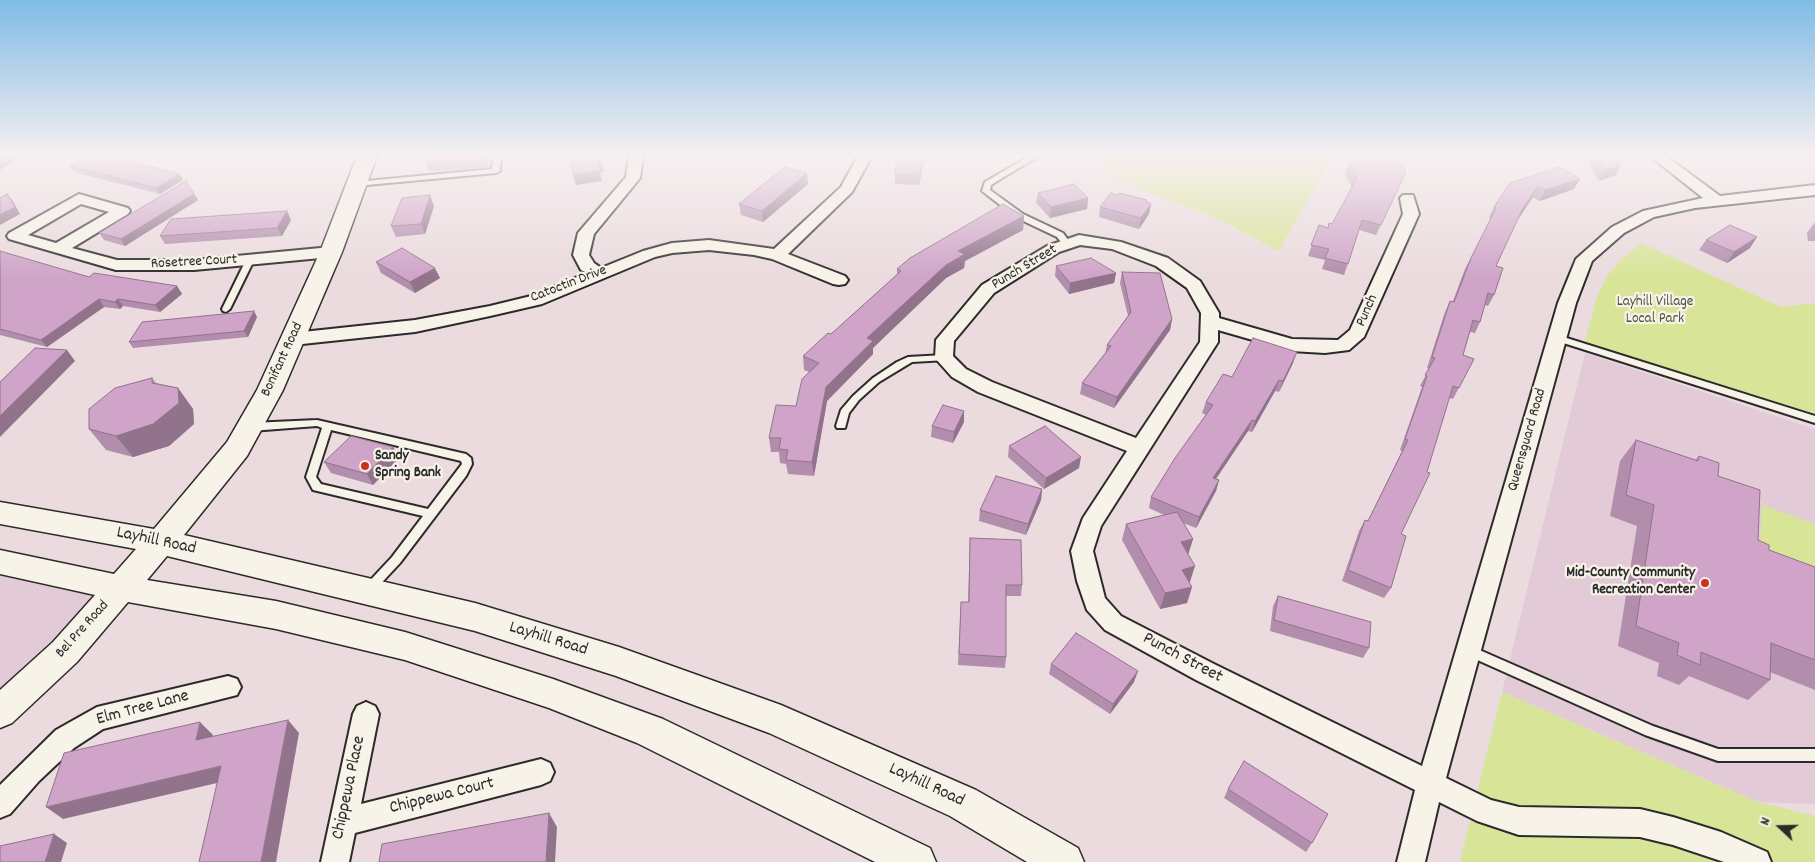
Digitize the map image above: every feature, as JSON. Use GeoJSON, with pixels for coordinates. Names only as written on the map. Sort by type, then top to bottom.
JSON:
{"type":"FeatureCollection","features":[{"type":"Feature","properties":{"kind":"main road","name":"Bonifant Road"},"geometry":{"type":"LineString","coordinates":[[161,542],[237,449],[251,426],[293,339],[331,252],[352,196]]}},
{"type":"Feature","properties":{"kind":"main road","name":"Layhill Road"},"geometry":{"type":"LineString","coordinates":[[0,513],[161,542],[368,591],[475,617],[590,653],[781,721],[964,803],[1064,862]]}},
{"type":"Feature","properties":{"kind":"main road","name":"Bel Pre Road"},"geometry":{"type":"LineString","coordinates":[[1,710],[65,652],[161,542]]}},
{"type":"Feature","properties":{"kind":"main road"},"geometry":{"type":"LineString","coordinates":[[0,562],[120,588],[276,615],[405,646],[553,694],[650,731],[916,862]]}},
{"type":"Feature","properties":{"kind":"street"},"geometry":{"type":"LineString","coordinates":[[599,274],[588,266],[581,255],[586,234],[618,196]]}},
{"type":"Feature","properties":{"kind":"street"},"geometry":{"type":"LineString","coordinates":[[777,255],[840,196]]}},
{"type":"Feature","properties":{"kind":"street"},"geometry":{"type":"LineString","coordinates":[[1711,196],[1717,201]]}},
{"type":"Feature","properties":{"kind":"street","name":"Queensguard Road"},"geometry":{"type":"LineString","coordinates":[[1411,862],[1430,785],[1567,303],[1584,259],[1618,230],[1649,214],[1695,203],[1760,196]]}},
{"type":"Feature","properties":{"kind":"street","name":"Punch"},"geometry":{"type":"LineString","coordinates":[[1209,321],[1292,345],[1343,346],[1358,333],[1411,214],[1408,198]]}},
{"type":"Feature","properties":{"kind":"street","name":"Rosetree Court"},"geometry":{"type":"LineString","coordinates":[[58,249],[122,211],[79,199],[15,236],[58,249],[116,265],[194,265],[331,252]]}},
{"type":"Feature","properties":{"kind":"street","name":"Punch Street"},"geometry":{"type":"LineString","coordinates":[[944,358],[945,340],[988,289],[1054,249],[1079,240],[1115,245],[1162,262],[1194,284],[1210,313],[1209,342],[1090,524],[1082,551],[1088,581],[1095,603],[1113,623],[1205,672],[1487,812],[1519,822],[1640,824],[1673,831],[1721,846],[1757,862]]}},
{"type":"Feature","properties":{"kind":"street","name":"Catoctin Drive"},"geometry":{"type":"LineString","coordinates":[[293,339],[415,326],[536,300],[649,254],[672,248],[709,245],[754,250],[777,255],[839,280]]}},
{"type":"Feature","properties":{"kind":"street"},"geometry":{"type":"LineString","coordinates":[[944,358],[959,373],[985,387],[1140,448]]}},
{"type":"Feature","properties":{"kind":"street","name":"Elm Tree Lane"},"geometry":{"type":"LineString","coordinates":[[0,805],[30,772],[65,739],[97,719],[228,687]]}},
{"type":"Feature","properties":{"kind":"street","name":"Chippewa Place"},"geometry":{"type":"LineString","coordinates":[[335,862],[366,714]]}},
{"type":"Feature","properties":{"kind":"street","name":"Chippewa Court"},"geometry":{"type":"LineString","coordinates":[[344,822],[541,772]]}},
{"type":"Feature","properties":{"kind":"lane"},"geometry":{"type":"LineString","coordinates":[[993,196],[1020,216],[1060,235],[1067,244]]}},
{"type":"Feature","properties":{"kind":"lane"},"geometry":{"type":"LineString","coordinates":[[226,309],[250,260]]}},
{"type":"Feature","properties":{"kind":"lane"},"geometry":{"type":"LineString","coordinates":[[1557,338],[1815,420]]}},
{"type":"Feature","properties":{"kind":"lane"},"geometry":{"type":"LineString","coordinates":[[841,426],[844,412],[856,398],[876,380],[900,364],[912,359],[944,358]]}},
{"type":"Feature","properties":{"kind":"lane"},"geometry":{"type":"LineString","coordinates":[[251,426],[316,423],[466,458],[467,464],[462,473],[396,560],[368,591]]}},
{"type":"Feature","properties":{"kind":"lane"},"geometry":{"type":"LineString","coordinates":[[328,426],[311,477],[317,486],[430,514]]}},
{"type":"Feature","properties":{"kind":"lane"},"geometry":{"type":"LineString","coordinates":[[1468,650],[1650,731],[1718,755],[1815,755]]}},
{"type":"Feature","properties":{"kind":"shaded area"},"geometry":{"type":"Polygon","coordinates":[[[1585,353],[1815,429],[1815,804],[1758,802],[1502,692],[1585,353]]]}},
{"type":"Feature","properties":{"kind":"shaded area"},"geometry":{"type":"Polygon","coordinates":[[[0,562],[120,588],[0,712],[0,562]]]}},
{"type":"Feature","properties":{"kind":"green space"},"geometry":{"type":"Polygon","coordinates":[[[1159,196],[1310,196],[1279,251],[1218,219],[1159,196]]]}},
{"type":"Feature","properties":{"kind":"green space","name":"Layhill Village Local Park"},"geometry":{"type":"Polygon","coordinates":[[[1641,243],[1781,307],[1815,303],[1815,425],[1733,399],[1733,396],[1583,348],[1597,297],[1607,276],[1622,258],[1641,243]]]}},
{"type":"Feature","properties":{"kind":"green space"},"geometry":{"type":"Polygon","coordinates":[[[1762,505],[1815,524],[1815,590],[1758,569],[1762,505]]]}},
{"type":"Feature","properties":{"kind":"green space"},"geometry":{"type":"Polygon","coordinates":[[[1502,692],[1758,802],[1815,816],[1815,862],[1460,862],[1502,692]]]}},
{"type":"Feature","properties":{"kind":"building"},"geometry":{"type":"Polygon","coordinates":[[[8,196],[15,207],[0,215],[0,198],[8,196]]]}},
{"type":"Feature","properties":{"kind":"building"},"geometry":{"type":"Polygon","coordinates":[[[161,196],[190,196],[121,239],[99,233],[161,196]]]}},
{"type":"Feature","properties":{"kind":"building"},"geometry":{"type":"Polygon","coordinates":[[[430,196],[421,224],[391,226],[402,198],[430,196]]]}},
{"type":"Feature","properties":{"kind":"building"},"geometry":{"type":"Polygon","coordinates":[[[749,196],[779,196],[762,211],[739,204],[749,196]]]}},
{"type":"Feature","properties":{"kind":"building"},"geometry":{"type":"Polygon","coordinates":[[[1041,196],[1086,196],[1088,198],[1051,207],[1041,196]]]}},
{"type":"Feature","properties":{"kind":"building"},"geometry":{"type":"Polygon","coordinates":[[[1108,196],[1132,196],[1147,200],[1146,202],[1151,204],[1141,218],[1100,207],[1108,196]]]}},
{"type":"Feature","properties":{"kind":"building"},"geometry":{"type":"Polygon","coordinates":[[[1347,196],[1395,196],[1381,225],[1362,220],[1348,264],[1325,258],[1329,249],[1311,245],[1319,225],[1328,228],[1329,223],[1332,224],[1347,196]]]}},
{"type":"Feature","properties":{"kind":"building"},"geometry":{"type":"Polygon","coordinates":[[[1501,196],[1531,196],[1522,210],[1496,266],[1503,268],[1494,295],[1488,293],[1480,322],[1473,320],[1463,355],[1474,359],[1459,388],[1453,386],[1427,472],[1430,473],[1401,534],[1406,536],[1391,588],[1348,570],[1365,520],[1368,521],[1408,440],[1405,439],[1427,376],[1425,375],[1435,358],[1432,357],[1450,301],[1454,302],[1471,258],[1496,208],[1494,207],[1501,196]]]}},
{"type":"Feature","properties":{"kind":"building"},"geometry":{"type":"Polygon","coordinates":[[[1003,204],[1024,216],[958,251],[965,254],[946,265],[867,338],[873,341],[826,387],[812,462],[786,460],[788,450],[779,449],[781,438],[769,438],[776,405],[796,406],[802,379],[819,363],[803,356],[828,333],[831,334],[901,271],[897,269],[910,258],[1003,204]]]}},
{"type":"Feature","properties":{"kind":"building"},"geometry":{"type":"Polygon","coordinates":[[[287,211],[277,228],[160,236],[171,219],[287,211]]]}},
{"type":"Feature","properties":{"kind":"building"},"geometry":{"type":"Polygon","coordinates":[[[1730,225],[1757,237],[1734,252],[1706,240],[1730,225]]]}},
{"type":"Feature","properties":{"kind":"building"},"geometry":{"type":"Polygon","coordinates":[[[402,248],[435,268],[410,282],[376,262],[402,248]]]}},
{"type":"Feature","properties":{"kind":"building"},"geometry":{"type":"Polygon","coordinates":[[[0,251],[89,277],[94,273],[177,286],[155,305],[118,299],[115,302],[99,299],[41,340],[0,329],[0,251]]]}},
{"type":"Feature","properties":{"kind":"building"},"geometry":{"type":"Polygon","coordinates":[[[1091,258],[1116,273],[1070,283],[1056,266],[1091,258]]]}},
{"type":"Feature","properties":{"kind":"building"},"geometry":{"type":"Polygon","coordinates":[[[1122,272],[1160,273],[1172,319],[1117,397],[1082,383],[1111,346],[1107,345],[1131,312],[1122,272]]]}},
{"type":"Feature","properties":{"kind":"building"},"geometry":{"type":"Polygon","coordinates":[[[254,311],[244,331],[129,342],[142,322],[254,311]]]}},
{"type":"Feature","properties":{"kind":"building"},"geometry":{"type":"Polygon","coordinates":[[[1253,338],[1297,352],[1283,381],[1279,380],[1255,421],[1252,420],[1213,478],[1219,480],[1199,517],[1151,497],[1175,458],[1213,405],[1206,402],[1223,374],[1232,377],[1253,338]]]}},
{"type":"Feature","properties":{"kind":"building"},"geometry":{"type":"Polygon","coordinates":[[[35,348],[67,350],[0,416],[0,382],[35,348]]]}},
{"type":"Feature","properties":{"kind":"building"},"geometry":{"type":"Polygon","coordinates":[[[152,378],[152,383],[178,388],[179,403],[153,424],[116,436],[89,429],[89,409],[115,388],[152,378]]]}},
{"type":"Feature","properties":{"kind":"building"},"geometry":{"type":"Polygon","coordinates":[[[943,405],[964,411],[954,432],[932,426],[943,405]]]}},
{"type":"Feature","properties":{"kind":"building"},"geometry":{"type":"Polygon","coordinates":[[[1045,426],[1081,457],[1046,478],[1009,446],[1045,426]]]}},
{"type":"Feature","properties":{"kind":"building"},"geometry":{"type":"Polygon","coordinates":[[[351,436],[393,447],[367,474],[324,462],[351,436]]]}},
{"type":"Feature","properties":{"kind":"building","name":"Mid-County Community Recreation Center"},"geometry":{"type":"Polygon","coordinates":[[[1636,440],[1698,461],[1699,456],[1719,463],[1718,476],[1760,490],[1758,540],[1769,545],[1769,550],[1815,567],[1815,660],[1771,643],[1770,680],[1701,652],[1700,665],[1677,655],[1679,643],[1636,626],[1654,505],[1626,495],[1636,440]]]}},
{"type":"Feature","properties":{"kind":"building"},"geometry":{"type":"Polygon","coordinates":[[[996,476],[1042,489],[1028,524],[980,510],[996,476]]]}},
{"type":"Feature","properties":{"kind":"building"},"geometry":{"type":"Polygon","coordinates":[[[1177,512],[1193,539],[1181,542],[1195,566],[1182,570],[1192,587],[1165,593],[1126,524],[1177,512]]]}},
{"type":"Feature","properties":{"kind":"building"},"geometry":{"type":"Polygon","coordinates":[[[970,538],[1021,540],[1022,585],[1006,585],[1006,657],[959,654],[961,602],[969,602],[970,538]]]}},
{"type":"Feature","properties":{"kind":"building"},"geometry":{"type":"Polygon","coordinates":[[[1278,596],[1371,622],[1369,648],[1274,620],[1278,596]]]}},
{"type":"Feature","properties":{"kind":"building"},"geometry":{"type":"Polygon","coordinates":[[[1076,633],[1138,671],[1113,704],[1051,664],[1076,633]]]}},
{"type":"Feature","properties":{"kind":"building"},"geometry":{"type":"Polygon","coordinates":[[[288,720],[261,862],[199,862],[221,766],[46,807],[64,753],[200,722],[196,740],[288,720]]]}},
{"type":"Feature","properties":{"kind":"building"},"geometry":{"type":"Polygon","coordinates":[[[1244,761],[1328,814],[1312,843],[1228,789],[1244,761]]]}},
{"type":"Feature","properties":{"kind":"building"},"geometry":{"type":"Polygon","coordinates":[[[549,813],[546,862],[379,862],[382,844],[549,813]]]}},
{"type":"Feature","properties":{"kind":"building"},"geometry":{"type":"Polygon","coordinates":[[[54,834],[45,862],[0,862],[0,846],[54,834]]]}},
{"type":"Feature","properties":{"kind":"place","name":"Sandy Spring Bank"},"geometry":{"type":"Point","coordinates":[365,466]}},
{"type":"Feature","properties":{"kind":"place","name":"Mid-County Community Recreation Center"},"geometry":{"type":"Point","coordinates":[1705,583]}}]}
